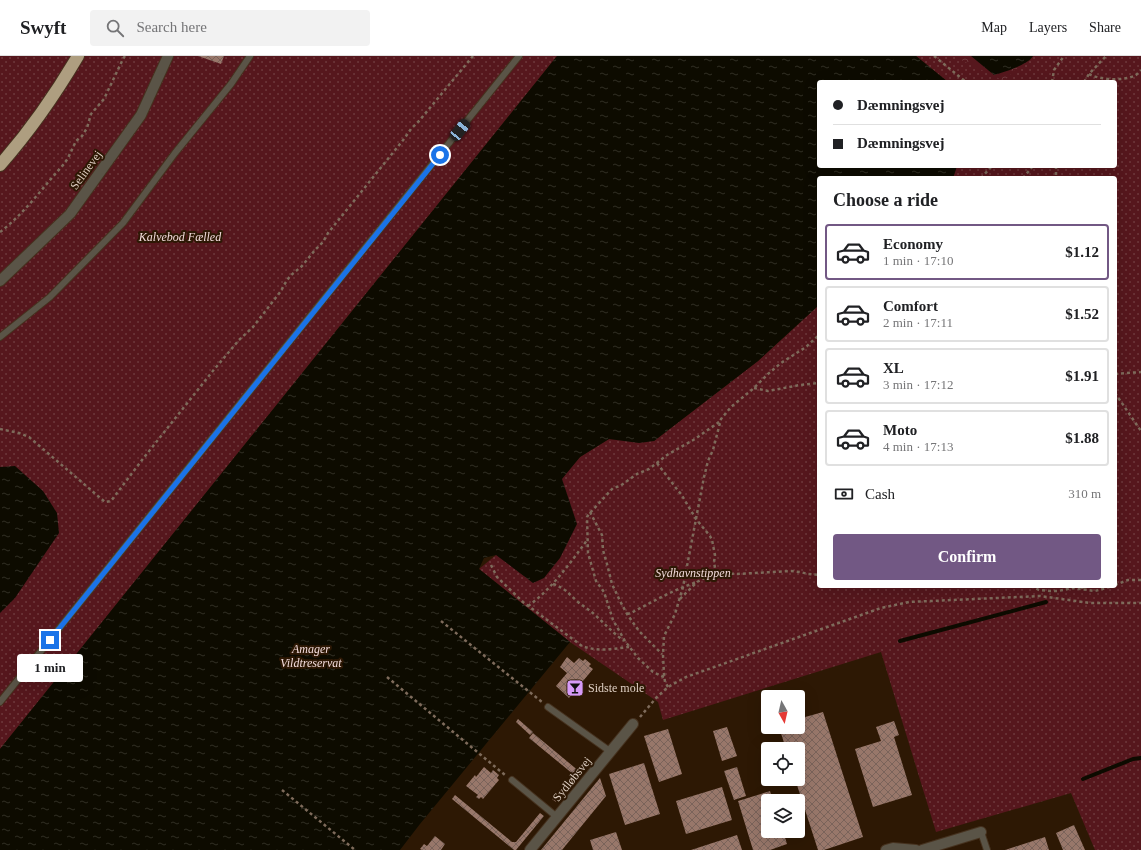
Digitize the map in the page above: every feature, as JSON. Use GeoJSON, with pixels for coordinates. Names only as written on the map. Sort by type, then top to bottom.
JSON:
{"type":"FeatureCollection","features":[{"type":"Feature","properties":{"kind":"highway"},"geometry":{"type":"LineString","coordinates":[[0,165],[43,111],[78,56]]}},
{"type":"Feature","properties":{"kind":"street","name":"Selinevej"},"geometry":{"type":"LineString","coordinates":[[0,281],[70,214],[141,115],[168,56]]}},
{"type":"Feature","properties":{"kind":"street","name":"Sydløbsvej"},"geometry":{"type":"LineString","coordinates":[[530,850],[633,724]]}},
{"type":"Feature","properties":{"kind":"street"},"geometry":{"type":"LineString","coordinates":[[922,850],[980,832]]}},
{"type":"Feature","properties":{"kind":"street"},"geometry":{"type":"LineString","coordinates":[[886,850],[893,848],[916,850]]}},
{"type":"Feature","properties":{"kind":"lane"},"geometry":{"type":"LineString","coordinates":[[0,337],[50,297],[123,223],[175,153],[231,84],[250,56]]}},
{"type":"Feature","properties":{"kind":"lane"},"geometry":{"type":"LineString","coordinates":[[0,702],[520,56]]}},
{"type":"Feature","properties":{"kind":"lane"},"geometry":{"type":"LineString","coordinates":[[548,707],[611,752]]}},
{"type":"Feature","properties":{"kind":"lane"},"geometry":{"type":"LineString","coordinates":[[512,780],[557,817]]}},
{"type":"Feature","properties":{"kind":"lane"},"geometry":{"type":"LineString","coordinates":[[980,832],[987,850]]}},
{"type":"Feature","properties":{"kind":"path"},"geometry":{"type":"LineString","coordinates":[[0,232],[11,224],[31,204],[64,164],[76,141],[82,136],[87,128],[91,114],[104,99],[123,59],[126,56]]}},
{"type":"Feature","properties":{"kind":"path"},"geometry":{"type":"LineString","coordinates":[[0,429],[29,437],[95,495],[105,502],[112,501],[147,454],[217,367],[244,335],[253,328],[281,291],[290,276],[302,266],[323,242],[328,233],[411,129],[472,56]]}},
{"type":"Feature","properties":{"kind":"path"},"geometry":{"type":"LineString","coordinates":[[934,56],[964,80]]}},
{"type":"Feature","properties":{"kind":"path"},"geometry":{"type":"LineString","coordinates":[[1052,80],[1054,70],[1064,56]]}},
{"type":"Feature","properties":{"kind":"path"},"geometry":{"type":"LineString","coordinates":[[1085,80],[1106,56]]}},
{"type":"Feature","properties":{"kind":"path"},"geometry":{"type":"LineString","coordinates":[[1089,74],[1101,78],[1112,79],[1132,77],[1141,70]]}},
{"type":"Feature","properties":{"kind":"path"},"geometry":{"type":"LineString","coordinates":[[983,176],[990,168]]}},
{"type":"Feature","properties":{"kind":"path"},"geometry":{"type":"LineString","coordinates":[[668,687],[664,678],[664,636],[675,614],[683,587],[704,477],[721,418],[731,407],[781,363],[806,347],[817,337]]}},
{"type":"Feature","properties":{"kind":"path"},"geometry":{"type":"LineString","coordinates":[[1117,374],[1141,372]]}},
{"type":"Feature","properties":{"kind":"path"},"geometry":{"type":"LineString","coordinates":[[754,388],[768,391],[817,383]]}},
{"type":"Feature","properties":{"kind":"path"},"geometry":{"type":"LineString","coordinates":[[1117,396],[1141,431]]}},
{"type":"Feature","properties":{"kind":"path"},"geometry":{"type":"LineString","coordinates":[[664,678],[653,672],[638,658],[625,641],[613,620],[604,592],[596,581],[588,553],[588,517],[590,512],[613,488],[620,486],[637,474],[649,469],[667,455],[720,422]]}},
{"type":"Feature","properties":{"kind":"path"},"geometry":{"type":"LineString","coordinates":[[657,463],[681,494],[696,519],[712,540],[715,555],[715,568],[719,573]]}},
{"type":"Feature","properties":{"kind":"path"},"geometry":{"type":"LineString","coordinates":[[590,512],[602,535],[603,550],[612,584],[627,614],[639,631],[663,655]]}},
{"type":"Feature","properties":{"kind":"path"},"geometry":{"type":"LineString","coordinates":[[528,606],[553,584],[588,539]]}},
{"type":"Feature","properties":{"kind":"path"},"geometry":{"type":"LineString","coordinates":[[491,565],[497,577],[528,606],[582,646],[603,650],[629,647]]}},
{"type":"Feature","properties":{"kind":"path"},"geometry":{"type":"LineString","coordinates":[[627,614],[712,574],[791,571],[817,575]]}},
{"type":"Feature","properties":{"kind":"path"},"geometry":{"type":"LineString","coordinates":[[1117,585],[1128,580],[1141,580]]}},
{"type":"Feature","properties":{"kind":"path"},"geometry":{"type":"LineString","coordinates":[[679,600],[697,582]]}},
{"type":"Feature","properties":{"kind":"path"},"geometry":{"type":"LineString","coordinates":[[553,584],[561,587],[569,593],[625,641]]}},
{"type":"Feature","properties":{"kind":"path"},"geometry":{"type":"LineString","coordinates":[[1035,588],[1050,592],[1073,588],[1095,591],[1106,588]]}},
{"type":"Feature","properties":{"kind":"path"},"geometry":{"type":"LineString","coordinates":[[633,724],[668,687],[686,677],[881,608],[910,602],[1040,596],[1090,603],[1141,603]]}},
{"type":"Feature","properties":{"kind":"path"},"geometry":{"type":"LineString","coordinates":[[441,621],[548,707]]}},
{"type":"Feature","properties":{"kind":"path"},"geometry":{"type":"LineString","coordinates":[[387,677],[512,780]]}},
{"type":"Feature","properties":{"kind":"path"},"geometry":{"type":"LineString","coordinates":[[282,790],[355,850]]}},
{"type":"Feature","properties":{"kind":"green space","name":"Kalvebod Fælled"},"geometry":{"type":"Polygon","coordinates":[[[0,56],[557,56],[0,749],[0,56]]]}},
{"type":"Feature","properties":{"kind":"green space","name":"Sydhavnstippen"},"geometry":{"type":"Polygon","coordinates":[[[916,56],[971,56],[1007,71],[1030,60],[1033,56],[1141,56],[1141,850],[1095,850],[1071,793],[936,832],[881,652],[663,720],[658,702],[570,642],[479,569],[496,555],[580,457],[609,439],[654,441],[758,361],[817,307],[817,588],[1117,588],[1117,176],[954,176],[956,168],[1117,168],[1117,80],[946,80],[916,56]]]}},
{"type":"Feature","properties":{"kind":"green space"},"geometry":{"type":"Polygon","coordinates":[[[953,56],[1030,56],[1005,80],[1002,80],[953,56]]]}},
{"type":"Feature","properties":{"kind":"water","name":"Amager Vildtreservat"},"geometry":{"type":"Polygon","coordinates":[[[557,56],[916,56],[946,80],[817,80],[817,168],[956,168],[954,176],[817,176],[817,307],[758,361],[654,441],[639,443],[609,439],[580,457],[562,479],[577,524],[560,558],[544,578],[533,583],[496,555],[484,558],[479,569],[570,642],[400,850],[0,850],[0,749],[557,56]]]}},
{"type":"Feature","properties":{"kind":"water"},"geometry":{"type":"Polygon","coordinates":[[[971,56],[1033,56],[1021,65],[994,75],[971,56]]]}},
{"type":"Feature","properties":{"kind":"water"},"geometry":{"type":"Polygon","coordinates":[[[15,466],[43,491],[57,513],[59,533],[15,598],[0,613],[0,467],[15,466]]]}},
{"type":"Feature","properties":{"kind":"building"},"geometry":{"type":"Polygon","coordinates":[[[198,56],[224,56],[221,64],[198,56]]]}},
{"type":"Feature","properties":{"kind":"building"},"geometry":{"type":"Polygon","coordinates":[[[567,657],[574,663],[579,658],[583,661],[585,659],[591,664],[589,666],[593,669],[569,698],[556,686],[567,673],[560,667],[567,657]]]}},
{"type":"Feature","properties":{"kind":"building"},"geometry":{"type":"Polygon","coordinates":[[[823,712],[863,837],[824,850],[818,850],[805,810],[805,794],[800,794],[797,786],[805,786],[805,742],[784,742],[781,734],[805,734],[805,717],[823,712]]]}},
{"type":"Feature","properties":{"kind":"building"},"geometry":{"type":"Polygon","coordinates":[[[518,719],[533,732],[530,735],[516,722],[518,719]]]}},
{"type":"Feature","properties":{"kind":"building"},"geometry":{"type":"Polygon","coordinates":[[[894,721],[899,735],[894,737],[912,795],[873,807],[855,749],[881,741],[876,727],[894,721]]]}},
{"type":"Feature","properties":{"kind":"building"},"geometry":{"type":"Polygon","coordinates":[[[727,727],[737,756],[722,761],[713,731],[727,727]]]}},
{"type":"Feature","properties":{"kind":"building"},"geometry":{"type":"Polygon","coordinates":[[[668,729],[682,774],[659,782],[644,736],[668,729]]]}},
{"type":"Feature","properties":{"kind":"building"},"geometry":{"type":"Polygon","coordinates":[[[533,733],[580,772],[556,802],[552,799],[573,774],[529,738],[533,733]]]}},
{"type":"Feature","properties":{"kind":"building"},"geometry":{"type":"Polygon","coordinates":[[[644,763],[660,814],[625,825],[609,774],[644,763]]]}},
{"type":"Feature","properties":{"kind":"building"},"geometry":{"type":"Polygon","coordinates":[[[484,767],[491,773],[493,770],[499,775],[497,778],[499,780],[483,799],[481,797],[479,799],[476,797],[478,795],[466,786],[484,767]]]}},
{"type":"Feature","properties":{"kind":"building"},"geometry":{"type":"Polygon","coordinates":[[[737,767],[746,796],[734,800],[724,771],[737,767]]]}},
{"type":"Feature","properties":{"kind":"building"},"geometry":{"type":"Polygon","coordinates":[[[600,778],[606,796],[562,850],[541,850],[600,778]]]}},
{"type":"Feature","properties":{"kind":"building"},"geometry":{"type":"Polygon","coordinates":[[[722,787],[732,820],[686,834],[676,801],[722,787]]]}},
{"type":"Feature","properties":{"kind":"building"},"geometry":{"type":"Polygon","coordinates":[[[770,791],[771,794],[761,794],[761,838],[785,838],[787,844],[770,850],[753,850],[738,801],[770,791]]]}},
{"type":"Feature","properties":{"kind":"building"},"geometry":{"type":"Polygon","coordinates":[[[455,795],[512,842],[516,842],[540,813],[544,816],[516,850],[514,850],[452,799],[455,795]]]}},
{"type":"Feature","properties":{"kind":"building"},"geometry":{"type":"Polygon","coordinates":[[[1074,825],[1085,850],[1063,850],[1056,833],[1074,825]]]}},
{"type":"Feature","properties":{"kind":"building"},"geometry":{"type":"Polygon","coordinates":[[[616,832],[622,850],[593,850],[590,840],[616,832]]]}},
{"type":"Feature","properties":{"kind":"building"},"geometry":{"type":"Polygon","coordinates":[[[737,835],[742,850],[691,850],[737,835]]]}},
{"type":"Feature","properties":{"kind":"building"},"geometry":{"type":"Polygon","coordinates":[[[435,836],[445,844],[441,850],[420,849],[424,844],[427,846],[435,836]]]}},
{"type":"Feature","properties":{"kind":"building"},"geometry":{"type":"Polygon","coordinates":[[[1045,837],[1049,850],[1005,850],[1045,837]]]}},
{"type":"Feature","properties":{"kind":"waterway"},"geometry":{"type":"LineString","coordinates":[[900,641],[1046,602]]}},
{"type":"Feature","properties":{"kind":"waterway"},"geometry":{"type":"LineString","coordinates":[[1083,779],[1133,759],[1141,758]]}},
{"type":"Feature","properties":{"kind":"place","name":"Sidste mole"},"geometry":{"type":"Point","coordinates":[575,688]}},
{"type":"Feature","properties":{"kind":"route"},"geometry":{"type":"LineString","coordinates":[[50,640],[440,155]]}}]}
